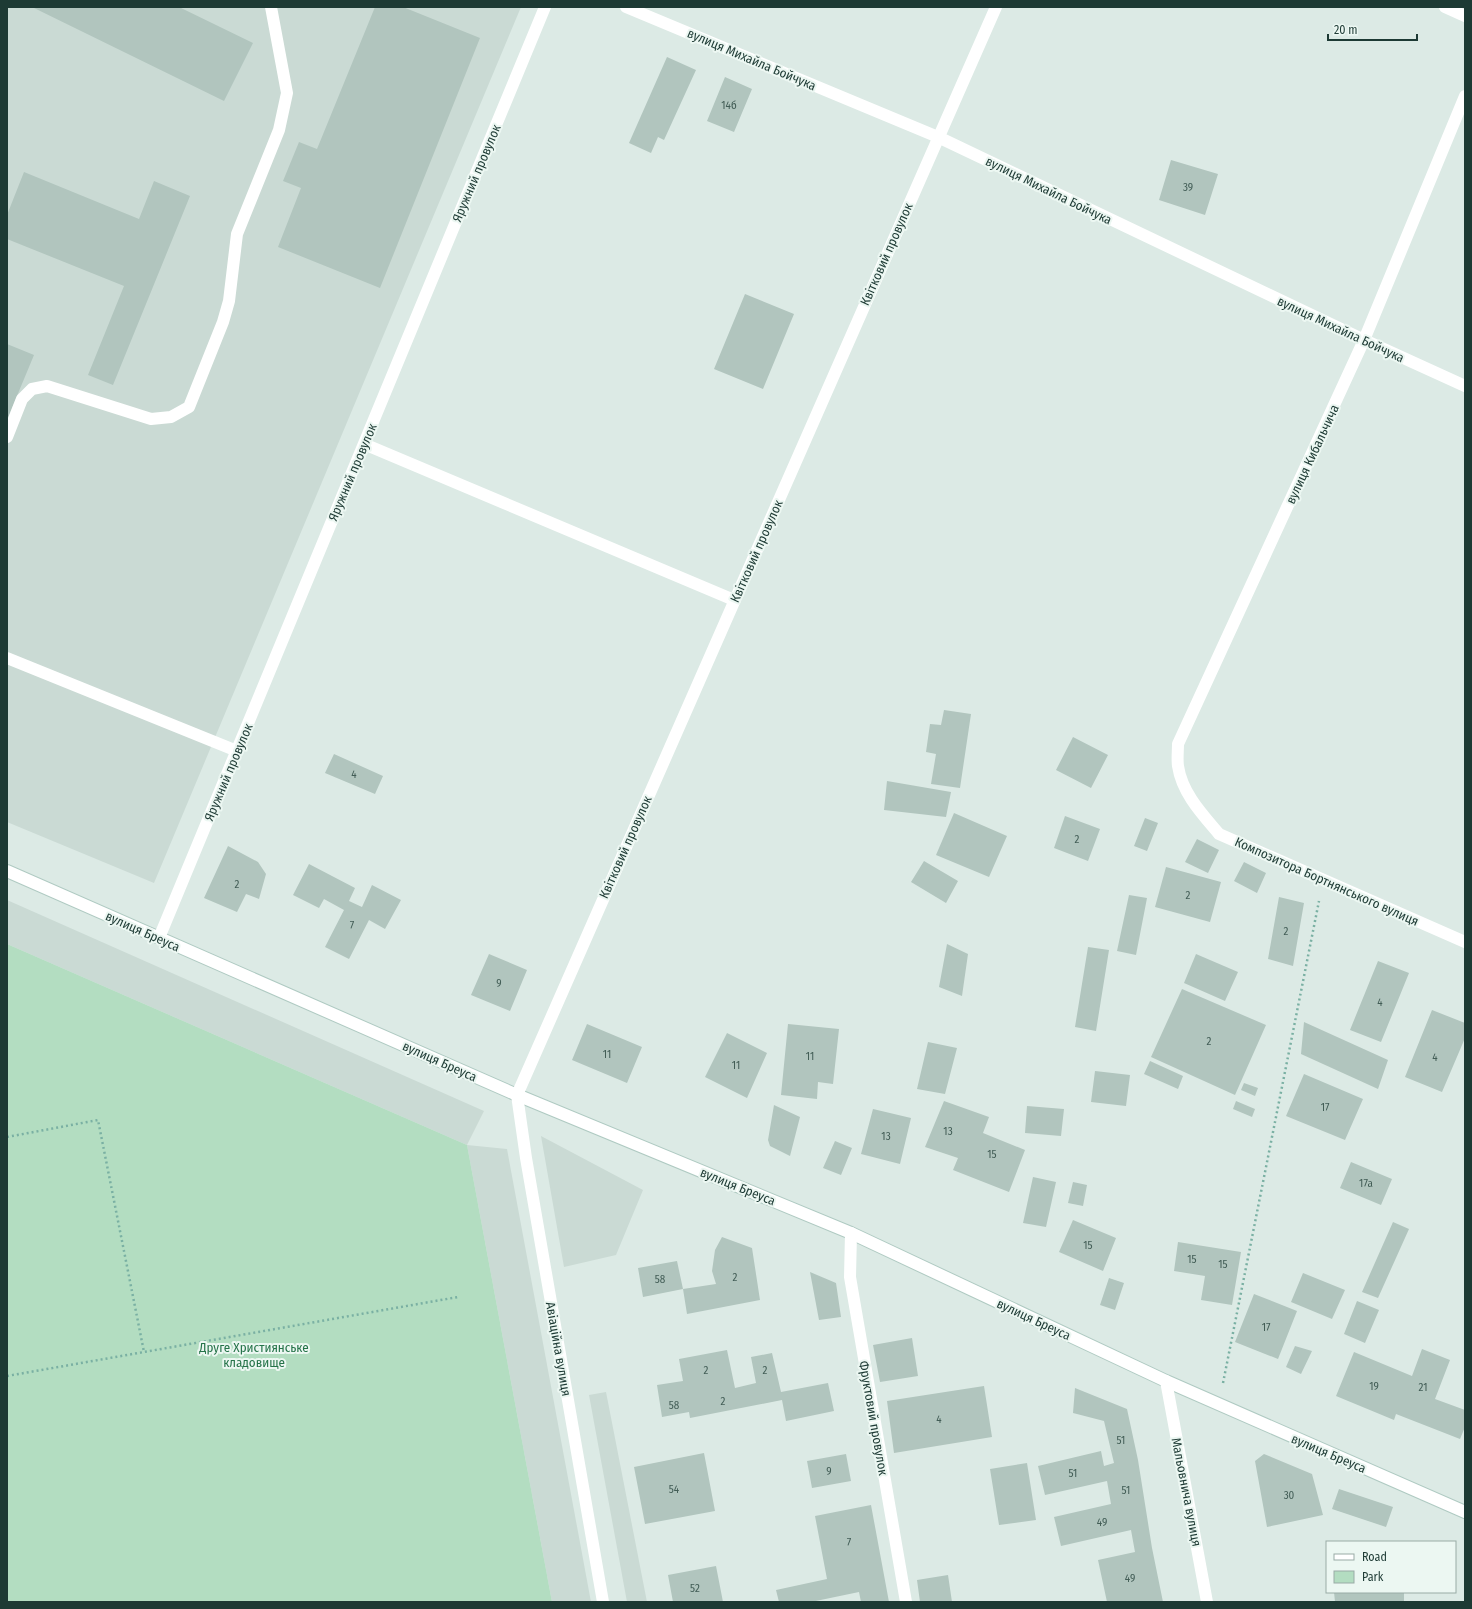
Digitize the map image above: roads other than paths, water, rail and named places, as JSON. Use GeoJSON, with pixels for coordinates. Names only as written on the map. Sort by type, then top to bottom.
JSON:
{"type":"FeatureCollection","features":[{"type":"Feature","properties":{"kind":"street"},"geometry":{"type":"LineString","coordinates":[[7,437],[22,399],[32,389],[47,386],[151,418],[171,417],[189,407],[223,322],[229,301],[237,234],[279,130],[287,93],[271,7]]}},
{"type":"Feature","properties":{"kind":"street","name":"Яружний провулок"},"geometry":{"type":"LineString","coordinates":[[159,938],[545,7]]}},
{"type":"Feature","properties":{"kind":"street","name":"вулиця Михайла Бойчука"},"geometry":{"type":"LineString","coordinates":[[626,7],[938,137],[1364,340],[1465,386]]}},
{"type":"Feature","properties":{"kind":"street","name":"Квітковий провулок"},"geometry":{"type":"LineString","coordinates":[[517,1095],[996,7]]}},
{"type":"Feature","properties":{"kind":"street"},"geometry":{"type":"LineString","coordinates":[[1445,7],[1465,16]]}},
{"type":"Feature","properties":{"kind":"street","name":"вулиця Кибальчича"},"geometry":{"type":"LineString","coordinates":[[1197,809],[1185,788],[1178,766],[1178,744],[1364,340],[1465,96]]}},
{"type":"Feature","properties":{"kind":"street"},"geometry":{"type":"LineString","coordinates":[[364,444],[734,600]]}},
{"type":"Feature","properties":{"kind":"street"},"geometry":{"type":"LineString","coordinates":[[7,658],[237,751]]}},
{"type":"Feature","properties":{"kind":"street","name":"Композитора Бортнянського вулиця"},"geometry":{"type":"LineString","coordinates":[[1197,809],[1219,834],[1323,881],[1465,942]]}},
{"type":"Feature","properties":{"kind":"street","name":"вулиця Бреуса"},"geometry":{"type":"LineString","coordinates":[[7,871],[517,1095],[851,1233],[1166,1381],[1465,1512]]}},
{"type":"Feature","properties":{"kind":"street","name":"Авіаційна вулиця"},"geometry":{"type":"LineString","coordinates":[[517,1095],[526,1158],[603,1602]]}},
{"type":"Feature","properties":{"kind":"street","name":"Фруктовий провулок"},"geometry":{"type":"LineString","coordinates":[[851,1233],[850,1276],[906,1602]]}},
{"type":"Feature","properties":{"kind":"street","name":"Мальовнича вулиця"},"geometry":{"type":"LineString","coordinates":[[1166,1381],[1208,1602]]}},
{"type":"Feature","properties":{"kind":"park label","name":"Друге Християнське кладовище"},"geometry":{"type":"Point","coordinates":[254,1354]}}]}
